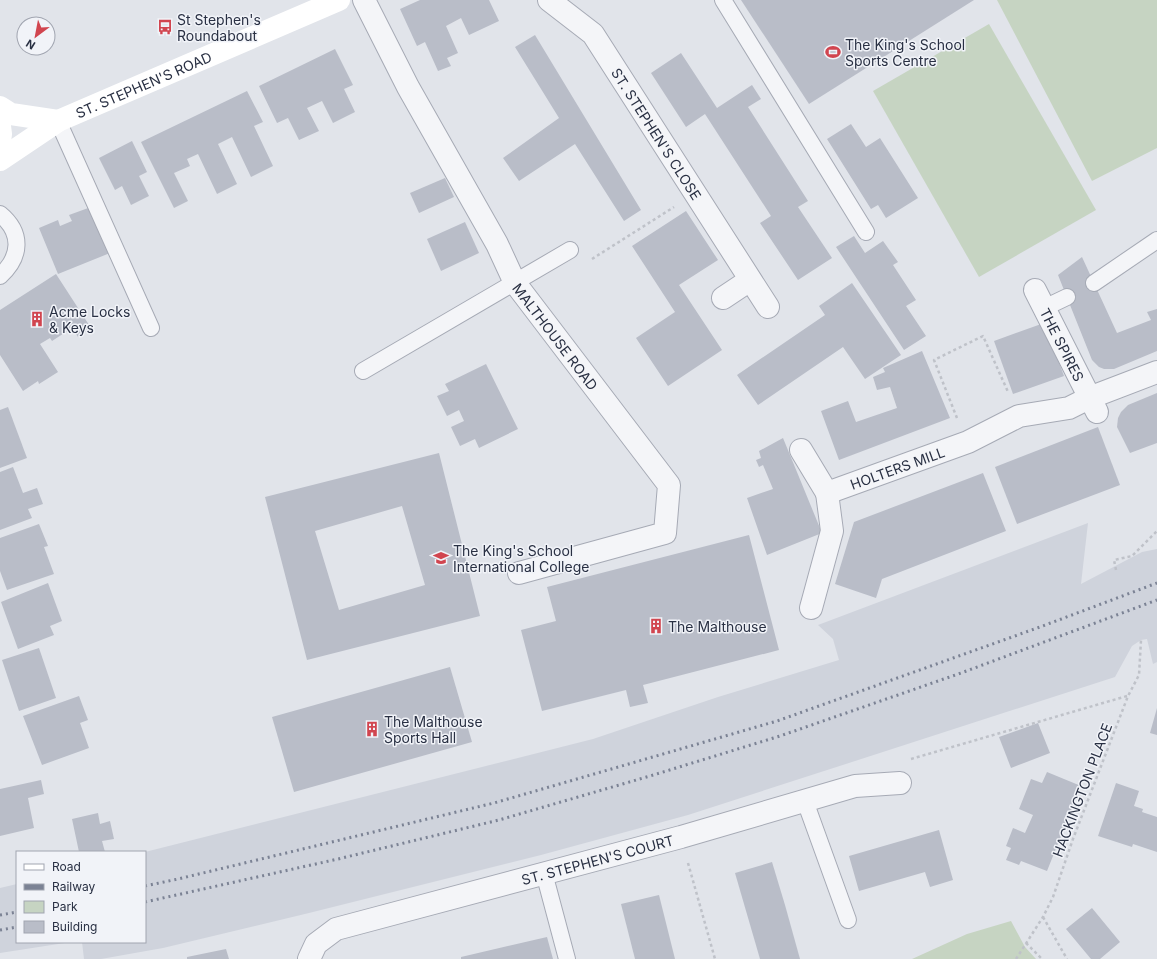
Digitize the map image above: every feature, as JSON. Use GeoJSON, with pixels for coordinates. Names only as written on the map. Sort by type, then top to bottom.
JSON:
{"type":"FeatureCollection","features":[{"type":"Feature","properties":{"kind":"main road","name":"ST. STEPHEN'S ROAD"},"geometry":{"type":"LineString","coordinates":[[0,160],[58,121],[339,0]]}},
{"type":"Feature","properties":{"kind":"main road","name":"ST. STEPHEN'S ROAD"},"geometry":{"type":"LineString","coordinates":[[0,107],[11,114],[58,121]]}},
{"type":"Feature","properties":{"kind":"main road"},"geometry":{"type":"LineString","coordinates":[[0,126],[2,134],[0,142]]}},
{"type":"Feature","properties":{"kind":"street","name":"MALTHOUSE ROAD"},"geometry":{"type":"LineString","coordinates":[[364,0],[408,87],[497,244],[515,282],[669,485],[666,533],[519,573]]}},
{"type":"Feature","properties":{"kind":"street","name":"ST. STEPHEN'S CLOSE"},"geometry":{"type":"LineString","coordinates":[[549,0],[592,34],[768,307]]}},
{"type":"Feature","properties":{"kind":"street"},"geometry":{"type":"LineString","coordinates":[[724,298],[750,280]]}},
{"type":"Feature","properties":{"kind":"street","name":"THE SPIRES"},"geometry":{"type":"LineString","coordinates":[[1039,299],[1093,405]]}},
{"type":"Feature","properties":{"kind":"street","name":"THE SPIRES"},"geometry":{"type":"LineString","coordinates":[[1069,408],[1093,405],[1157,372]]}},
{"type":"Feature","properties":{"kind":"street","name":"HOLTERS MILL"},"geometry":{"type":"LineString","coordinates":[[827,493],[968,442],[1019,416],[1069,408]]}},
{"type":"Feature","properties":{"kind":"street"},"geometry":{"type":"LineString","coordinates":[[801,450],[827,493],[832,531],[811,608]]}},
{"type":"Feature","properties":{"kind":"street","name":"ST. STEPHEN'S COURT"},"geometry":{"type":"LineString","coordinates":[[309,959],[316,944],[336,929],[681,837],[855,786],[900,783]]}},
{"type":"Feature","properties":{"kind":"lane"},"geometry":{"type":"LineString","coordinates":[[723,0],[866,232]]}},
{"type":"Feature","properties":{"kind":"lane"},"geometry":{"type":"LineString","coordinates":[[58,121],[151,328]]}},
{"type":"Feature","properties":{"kind":"lane"},"geometry":{"type":"LineString","coordinates":[[0,214],[15,232],[17,250],[8,269],[0,276]]}},
{"type":"Feature","properties":{"kind":"lane"},"geometry":{"type":"LineString","coordinates":[[1094,283],[1157,240]]}},
{"type":"Feature","properties":{"kind":"lane"},"geometry":{"type":"LineString","coordinates":[[363,371],[570,250]]}},
{"type":"Feature","properties":{"kind":"lane"},"geometry":{"type":"LineString","coordinates":[[1039,299],[1067,297]]}},
{"type":"Feature","properties":{"kind":"lane"},"geometry":{"type":"LineString","coordinates":[[805,801],[848,920]]}},
{"type":"Feature","properties":{"kind":"lane"},"geometry":{"type":"LineString","coordinates":[[544,873],[568,959]]}},
{"type":"Feature","properties":{"kind":"path"},"geometry":{"type":"LineString","coordinates":[[591,259],[695,194]]}},
{"type":"Feature","properties":{"kind":"path"},"geometry":{"type":"LineString","coordinates":[[968,442],[934,360],[983,336],[1019,416]]}},
{"type":"Feature","properties":{"kind":"path"},"geometry":{"type":"LineString","coordinates":[[1116,570],[1114,560],[1132,556],[1157,531]]}},
{"type":"Feature","properties":{"kind":"path","name":"HACKINGTON PLACE"},"geometry":{"type":"LineString","coordinates":[[1016,959],[1044,917],[1053,897],[1073,839],[1128,696],[1139,675],[1141,640]]}},
{"type":"Feature","properties":{"kind":"path"},"geometry":{"type":"LineString","coordinates":[[900,783],[902,762],[1128,696]]}},
{"type":"Feature","properties":{"kind":"path"},"geometry":{"type":"LineString","coordinates":[[681,837],[715,959]]}},
{"type":"Feature","properties":{"kind":"path"},"geometry":{"type":"LineString","coordinates":[[1044,917],[1067,959]]}},
{"type":"Feature","properties":{"kind":"path"},"geometry":{"type":"LineString","coordinates":[[1026,943],[1042,959]]}},
{"type":"Feature","properties":{"kind":"shaded area"},"geometry":{"type":"Polygon","coordinates":[[[1088,523],[1081,584],[1142,552],[1157,549],[1157,662],[1153,664],[1147,639],[1141,640],[1132,646],[1115,677],[688,815],[541,855],[163,948],[101,959],[84,959],[82,943],[146,943],[146,852],[593,739],[718,697],[839,660],[833,639],[818,625],[1088,523]]]}},
{"type":"Feature","properties":{"kind":"shaded area"},"geometry":{"type":"Polygon","coordinates":[[[16,884],[16,943],[65,943],[0,953],[0,888],[16,884]]]}},
{"type":"Feature","properties":{"kind":"green space"},"geometry":{"type":"Polygon","coordinates":[[[997,0],[1157,0],[1157,148],[1092,181],[997,0]]]}},
{"type":"Feature","properties":{"kind":"green space"},"geometry":{"type":"Polygon","coordinates":[[[989,24],[1096,210],[979,277],[873,91],[989,24]]]}},
{"type":"Feature","properties":{"kind":"green space"},"geometry":{"type":"Polygon","coordinates":[[[1011,921],[1025,947],[1036,959],[912,959],[967,934],[1011,921]]]}},
{"type":"Feature","properties":{"kind":"building"},"geometry":{"type":"Polygon","coordinates":[[[420,0],[489,0],[499,21],[469,35],[461,18],[446,26],[458,53],[447,58],[451,66],[438,71],[425,42],[417,46],[400,9],[420,0]]]}},
{"type":"Feature","properties":{"kind":"building","name":"The King's School Sports Centre"},"geometry":{"type":"Polygon","coordinates":[[[741,0],[974,0],[809,104],[741,0]]]}},
{"type":"Feature","properties":{"kind":"building"},"geometry":{"type":"Polygon","coordinates":[[[535,35],[641,210],[624,221],[575,144],[519,181],[503,158],[559,118],[515,47],[535,35]]]}},
{"type":"Feature","properties":{"kind":"building"},"geometry":{"type":"Polygon","coordinates":[[[335,49],[353,85],[344,89],[355,112],[333,123],[322,101],[307,108],[319,131],[299,140],[288,118],[277,123],[259,86],[335,49]]]}},
{"type":"Feature","properties":{"kind":"building"},"geometry":{"type":"Polygon","coordinates":[[[681,53],[717,108],[752,85],[761,99],[748,107],[808,201],[798,207],[832,258],[798,280],[760,223],[771,216],[705,114],[686,127],[651,73],[681,53]]]}},
{"type":"Feature","properties":{"kind":"building"},"geometry":{"type":"Polygon","coordinates":[[[247,91],[263,122],[254,126],[273,166],[251,177],[232,137],[218,144],[237,184],[217,194],[198,154],[187,159],[190,166],[174,173],[188,201],[174,208],[141,142],[247,91]]]}},
{"type":"Feature","properties":{"kind":"building"},"geometry":{"type":"Polygon","coordinates":[[[851,124],[866,147],[880,138],[918,198],[886,218],[878,205],[871,209],[827,139],[851,124]]]}},
{"type":"Feature","properties":{"kind":"building"},"geometry":{"type":"Polygon","coordinates":[[[132,141],[147,172],[139,176],[149,196],[131,205],[122,186],[115,190],[99,158],[132,141]]]}},
{"type":"Feature","properties":{"kind":"building"},"geometry":{"type":"Polygon","coordinates":[[[445,178],[454,197],[419,213],[410,193],[445,178]]]}},
{"type":"Feature","properties":{"kind":"building"},"geometry":{"type":"Polygon","coordinates":[[[91,207],[110,253],[58,274],[39,228],[58,220],[60,226],[72,221],[69,215],[91,207]]]}},
{"type":"Feature","properties":{"kind":"building"},"geometry":{"type":"Polygon","coordinates":[[[686,211],[718,260],[679,285],[722,350],[668,386],[636,338],[675,312],[632,246],[686,211]]]}},
{"type":"Feature","properties":{"kind":"building"},"geometry":{"type":"Polygon","coordinates":[[[465,222],[479,253],[441,271],[427,239],[465,222]]]}},
{"type":"Feature","properties":{"kind":"building"},"geometry":{"type":"Polygon","coordinates":[[[854,236],[865,253],[883,241],[898,262],[893,265],[916,300],[906,306],[926,336],[904,350],[836,247],[854,236]]]}},
{"type":"Feature","properties":{"kind":"building"},"geometry":{"type":"Polygon","coordinates":[[[1082,257],[1117,333],[1151,320],[1147,312],[1157,309],[1157,351],[1114,369],[1104,369],[1099,367],[1092,360],[1058,275],[1082,257]]]}},
{"type":"Feature","properties":{"kind":"building"},"geometry":{"type":"Polygon","coordinates":[[[56,274],[91,328],[78,337],[72,328],[52,341],[50,338],[40,344],[58,372],[39,384],[38,381],[23,391],[0,355],[0,310],[56,274]]]}},
{"type":"Feature","properties":{"kind":"building"},"geometry":{"type":"Polygon","coordinates":[[[852,283],[901,355],[865,379],[843,347],[758,405],[737,375],[825,315],[819,306],[852,283]]]}},
{"type":"Feature","properties":{"kind":"building"},"geometry":{"type":"Polygon","coordinates":[[[1044,323],[1064,376],[1013,394],[994,341],[1044,323]]]}},
{"type":"Feature","properties":{"kind":"building"},"geometry":{"type":"Polygon","coordinates":[[[922,351],[950,418],[839,460],[821,411],[848,401],[856,422],[897,408],[890,387],[877,390],[873,377],[885,372],[883,368],[922,351]]]}},
{"type":"Feature","properties":{"kind":"building"},"geometry":{"type":"Polygon","coordinates":[[[486,364],[518,429],[479,448],[475,439],[460,446],[451,427],[464,421],[459,410],[447,416],[437,396],[449,391],[445,384],[486,364]]]}},
{"type":"Feature","properties":{"kind":"building"},"geometry":{"type":"Polygon","coordinates":[[[1157,393],[1157,443],[1130,453],[1117,427],[1118,418],[1121,412],[1128,405],[1157,393]]]}},
{"type":"Feature","properties":{"kind":"building"},"geometry":{"type":"Polygon","coordinates":[[[8,407],[27,458],[0,468],[0,410],[8,407]]]}},
{"type":"Feature","properties":{"kind":"building"},"geometry":{"type":"Polygon","coordinates":[[[1098,427],[1120,485],[1017,524],[995,467],[1098,427]]]}},
{"type":"Feature","properties":{"kind":"building"},"geometry":{"type":"Polygon","coordinates":[[[783,438],[822,533],[767,555],[747,498],[773,489],[763,465],[759,467],[756,460],[761,458],[759,451],[783,438]]]}},
{"type":"Feature","properties":{"kind":"building","name":"The King's School International College"},"geometry":{"type":"Polygon","coordinates":[[[439,453],[480,616],[307,660],[265,497],[439,453]],[[402,506],[315,531],[339,610],[425,585],[402,506]]]}},
{"type":"Feature","properties":{"kind":"building"},"geometry":{"type":"Polygon","coordinates":[[[13,467],[23,493],[37,488],[43,504],[28,509],[32,518],[0,530],[0,472],[13,467]]]}},
{"type":"Feature","properties":{"kind":"building"},"geometry":{"type":"Polygon","coordinates":[[[983,473],[1006,531],[882,579],[876,598],[835,584],[854,522],[983,473]]]}},
{"type":"Feature","properties":{"kind":"building"},"geometry":{"type":"Polygon","coordinates":[[[39,524],[48,546],[44,547],[54,574],[7,590],[0,571],[0,538],[39,524]]]}},
{"type":"Feature","properties":{"kind":"building","name":"The Malthouse"},"geometry":{"type":"Polygon","coordinates":[[[749,535],[779,650],[643,685],[648,703],[630,707],[626,690],[542,711],[521,630],[556,621],[547,587],[749,535]]]}},
{"type":"Feature","properties":{"kind":"building"},"geometry":{"type":"Polygon","coordinates":[[[48,583],[62,621],[50,626],[54,635],[18,649],[1,602],[48,583]]]}},
{"type":"Feature","properties":{"kind":"building"},"geometry":{"type":"Polygon","coordinates":[[[39,648],[56,698],[19,711],[2,660],[39,648]]]}},
{"type":"Feature","properties":{"kind":"building","name":"The Malthouse Sports Hall"},"geometry":{"type":"Polygon","coordinates":[[[450,667],[472,742],[294,792],[272,717],[450,667]]]}},
{"type":"Feature","properties":{"kind":"building"},"geometry":{"type":"Polygon","coordinates":[[[79,696],[88,720],[80,723],[89,748],[42,765],[23,716],[79,696]]]}},
{"type":"Feature","properties":{"kind":"building"},"geometry":{"type":"Polygon","coordinates":[[[1157,708],[1157,735],[1150,733],[1157,708]]]}},
{"type":"Feature","properties":{"kind":"building"},"geometry":{"type":"Polygon","coordinates":[[[1038,723],[1050,753],[1011,768],[999,737],[1038,723]]]}},
{"type":"Feature","properties":{"kind":"building"},"geometry":{"type":"Polygon","coordinates":[[[1047,772],[1081,786],[1047,871],[1021,861],[1019,865],[1006,860],[1011,848],[1006,846],[1013,828],[1025,833],[1033,815],[1019,809],[1031,779],[1042,783],[1047,772]]]}},
{"type":"Feature","properties":{"kind":"building"},"geometry":{"type":"Polygon","coordinates":[[[41,780],[44,794],[28,798],[34,828],[0,836],[0,789],[41,780]]]}},
{"type":"Feature","properties":{"kind":"building"},"geometry":{"type":"Polygon","coordinates":[[[1116,783],[1139,791],[1134,806],[1143,809],[1142,812],[1157,817],[1157,852],[1133,844],[1132,847],[1098,836],[1116,783]]]}},
{"type":"Feature","properties":{"kind":"building"},"geometry":{"type":"Polygon","coordinates":[[[98,813],[100,824],[110,821],[114,839],[102,841],[105,851],[79,851],[72,819],[98,813]]]}},
{"type":"Feature","properties":{"kind":"building"},"geometry":{"type":"Polygon","coordinates":[[[939,830],[953,880],[930,887],[925,872],[859,891],[849,856],[939,830]]]}},
{"type":"Feature","properties":{"kind":"building"},"geometry":{"type":"Polygon","coordinates":[[[772,862],[800,959],[760,959],[735,873],[772,862]]]}},
{"type":"Feature","properties":{"kind":"building"},"geometry":{"type":"Polygon","coordinates":[[[659,895],[675,959],[635,959],[621,904],[659,895]]]}},
{"type":"Feature","properties":{"kind":"building"},"geometry":{"type":"Polygon","coordinates":[[[1092,908],[1120,942],[1100,959],[1091,959],[1066,929],[1092,908]]]}},
{"type":"Feature","properties":{"kind":"building"},"geometry":{"type":"Polygon","coordinates":[[[547,937],[553,959],[461,959],[461,957],[547,937]]]}},
{"type":"Feature","properties":{"kind":"building"},"geometry":{"type":"Polygon","coordinates":[[[226,949],[229,959],[187,959],[187,957],[226,949]]]}},
{"type":"Feature","properties":{"kind":"railway"},"geometry":{"type":"LineString","coordinates":[[146,886],[494,803],[777,721],[1040,627],[1157,583]]}},
{"type":"Feature","properties":{"kind":"railway"},"geometry":{"type":"LineString","coordinates":[[146,902],[338,859],[499,820],[650,776],[780,736],[961,673],[1157,600]]}},
{"type":"Feature","properties":{"kind":"railway"},"geometry":{"type":"LineString","coordinates":[[0,915],[16,912]]}},
{"type":"Feature","properties":{"kind":"railway"},"geometry":{"type":"LineString","coordinates":[[0,930],[16,927]]}},
{"type":"Feature","properties":{"kind":"place","name":"St Stephen's Roundabout"},"geometry":{"type":"Point","coordinates":[165,27]}},
{"type":"Feature","properties":{"kind":"place","name":"The King's School Sports Centre"},"geometry":{"type":"Point","coordinates":[833,52]}},
{"type":"Feature","properties":{"kind":"place","name":"Acme Locks & Keys"},"geometry":{"type":"Point","coordinates":[37,319]}},
{"type":"Feature","properties":{"kind":"place","name":"The King's School International College"},"geometry":{"type":"Point","coordinates":[441,558]}},
{"type":"Feature","properties":{"kind":"place","name":"The Malthouse"},"geometry":{"type":"Point","coordinates":[656,626]}},
{"type":"Feature","properties":{"kind":"place","name":"The Malthouse Sports Hall"},"geometry":{"type":"Point","coordinates":[372,729]}}]}
